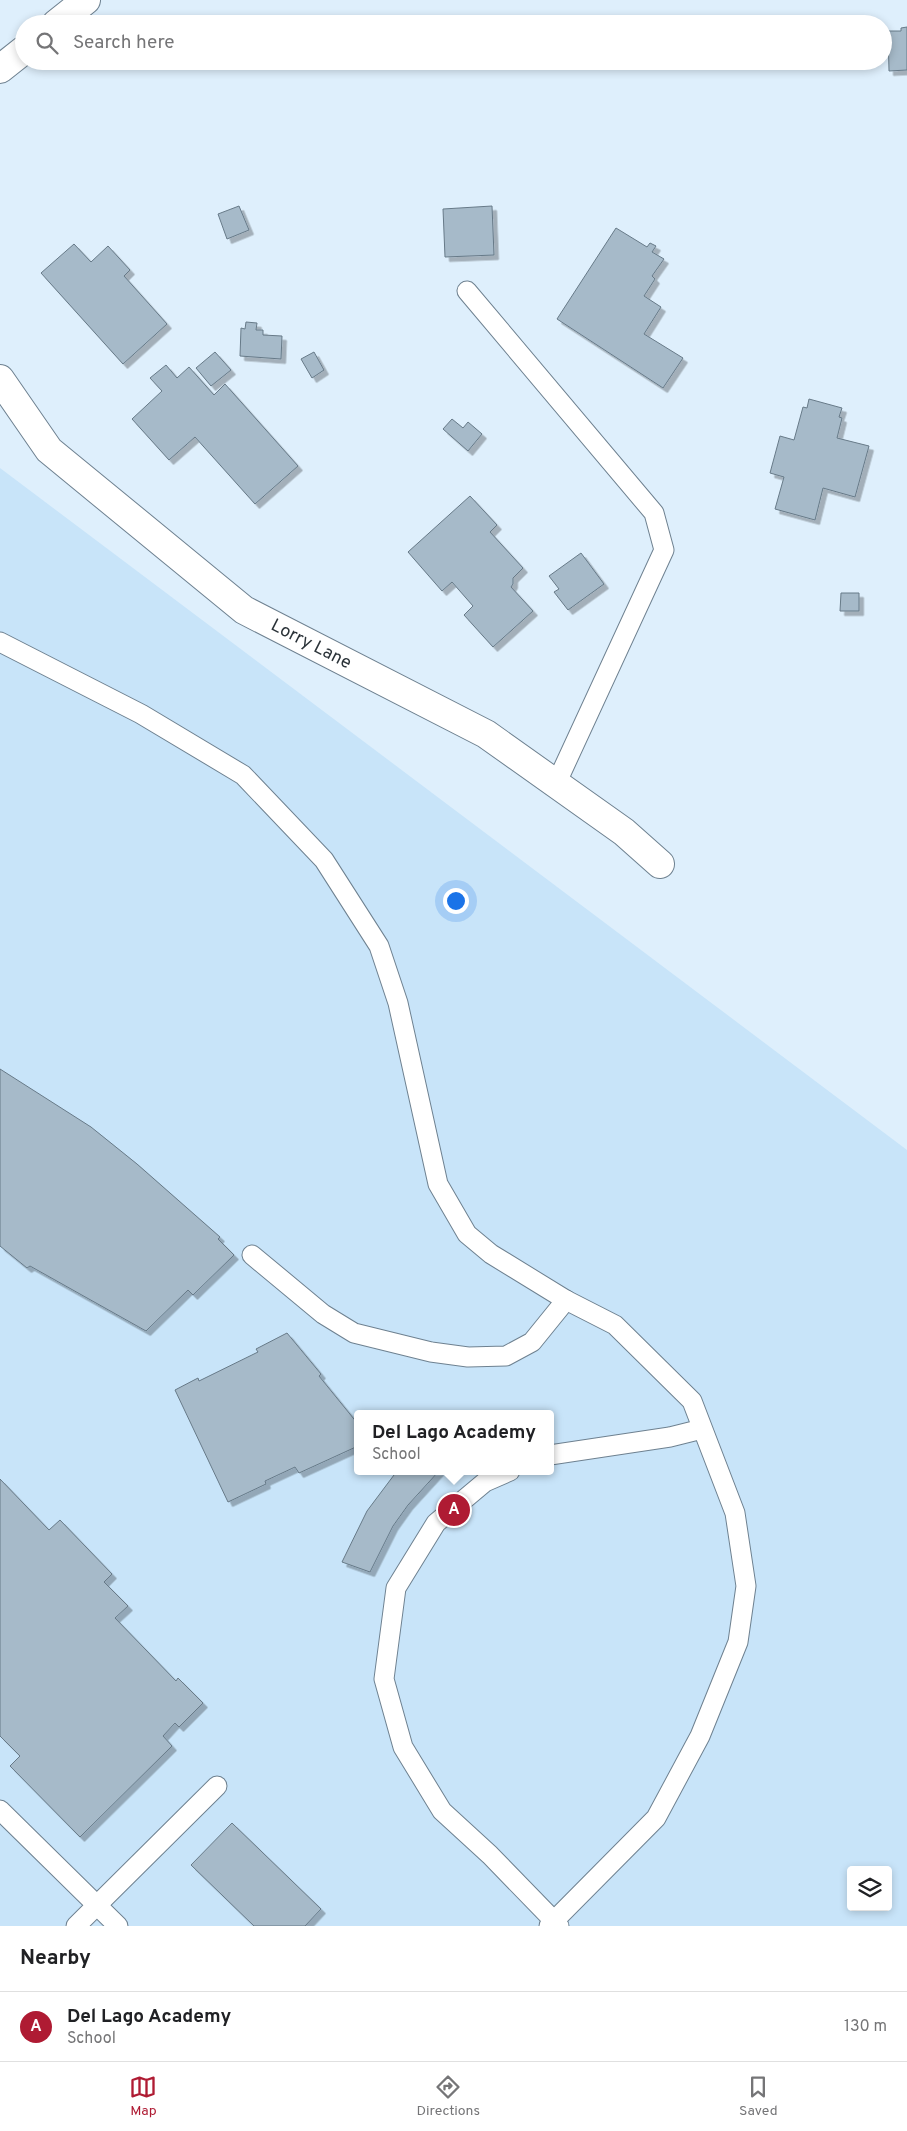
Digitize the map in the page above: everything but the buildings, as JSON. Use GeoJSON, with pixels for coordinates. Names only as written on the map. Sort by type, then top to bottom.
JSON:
{"type":"FeatureCollection","features":[{"type":"Feature","properties":{"kind":"street"},"geometry":{"type":"LineString","coordinates":[[67,15],[86,0]]}},
{"type":"Feature","properties":{"kind":"street"},"geometry":{"type":"LineString","coordinates":[[0,69],[15,57]]}},
{"type":"Feature","properties":{"kind":"street","name":"Lorry Lane"},"geometry":{"type":"LineString","coordinates":[[0,379],[50,450],[244,610],[486,734],[624,832],[660,864]]}},
{"type":"Feature","properties":{"kind":"lane"},"geometry":{"type":"LineString","coordinates":[[467,291],[654,513],[664,550],[556,784]]}},
{"type":"Feature","properties":{"kind":"lane"},"geometry":{"type":"LineString","coordinates":[[0,642],[141,714],[243,775],[324,860],[378,946],[398,1004],[438,1184],[467,1234],[491,1254],[566,1300],[615,1326],[692,1401],[735,1513],[746,1586],[738,1642],[700,1736],[656,1818],[554,1925],[490,1855],[442,1811],[403,1747],[384,1679],[396,1588],[436,1523],[485,1482],[501,1475]]}},
{"type":"Feature","properties":{"kind":"lane"},"geometry":{"type":"LineString","coordinates":[[252,1256],[323,1314],[354,1333],[431,1352],[468,1357],[506,1356],[532,1342],[566,1300]]}},
{"type":"Feature","properties":{"kind":"lane"},"geometry":{"type":"LineString","coordinates":[[554,1454],[670,1438],[702,1429]]}},
{"type":"Feature","properties":{"kind":"lane"},"geometry":{"type":"LineString","coordinates":[[76,1926],[217,1786]]}},
{"type":"Feature","properties":{"kind":"lane"},"geometry":{"type":"LineString","coordinates":[[0,1810],[118,1926]]}},
{"type":"Feature","properties":{"kind":"shaded area"},"geometry":{"type":"Polygon","coordinates":[[[0,468],[907,1150],[907,1926],[0,1926],[0,468]]]}},
{"type":"Feature","properties":{"kind":"place","name":"Del Lago Academy"},"geometry":{"type":"Point","coordinates":[454,1510]}}]}
